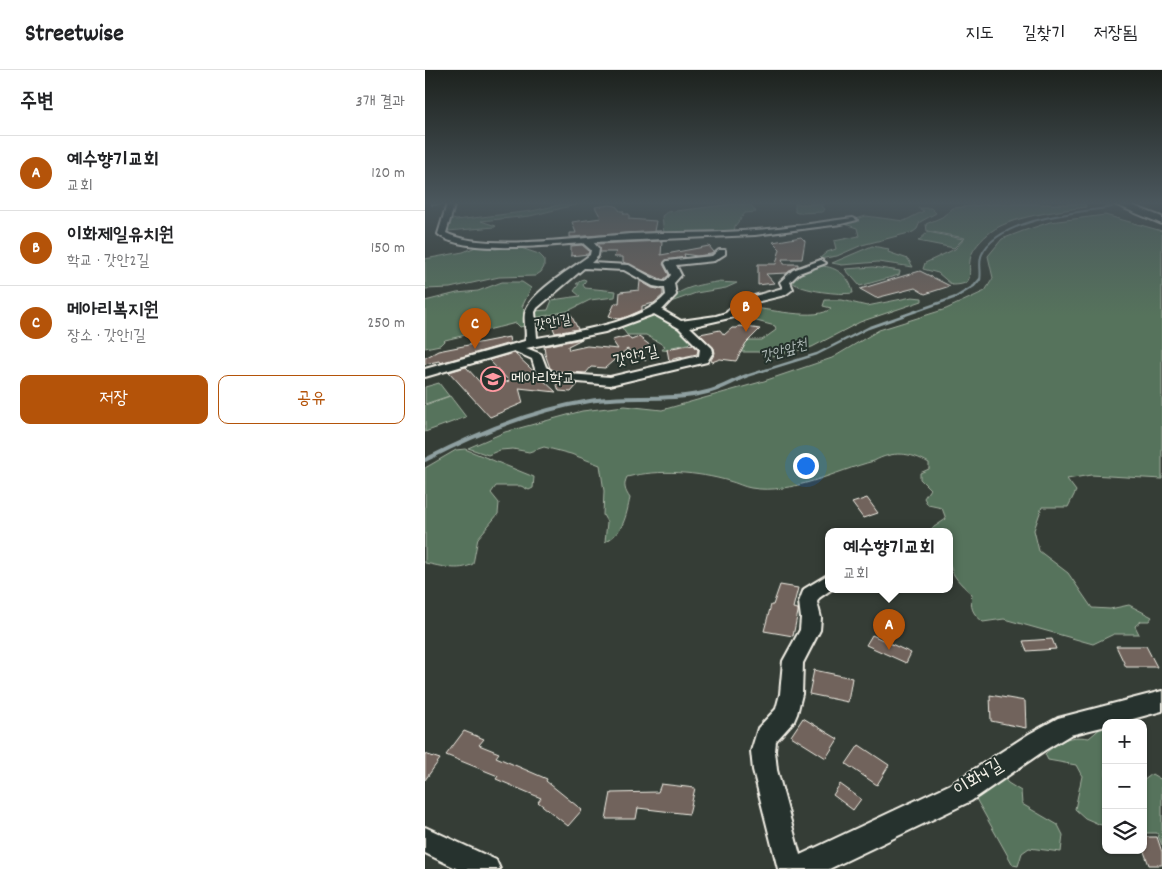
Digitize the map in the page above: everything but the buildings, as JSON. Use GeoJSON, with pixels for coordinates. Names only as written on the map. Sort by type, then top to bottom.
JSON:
{"type":"FeatureCollection","features":[{"type":"Feature","properties":{"kind":"street"},"geometry":{"type":"LineString","coordinates":[[462,241],[547,244],[574,241]]}},
{"type":"Feature","properties":{"kind":"street"},"geometry":{"type":"LineString","coordinates":[[531,343],[534,330],[530,312],[532,308],[550,290],[583,265],[595,253],[588,241]]}},
{"type":"Feature","properties":{"kind":"street","name":"갓안1길"},"geometry":{"type":"LineString","coordinates":[[425,373],[531,343],[601,330],[655,310],[662,306],[671,294],[672,289],[669,286],[676,275],[670,263],[714,258],[722,252]]}},
{"type":"Feature","properties":{"kind":"street"},"geometry":{"type":"LineString","coordinates":[[682,325],[723,318],[734,312],[745,302],[781,293],[787,289],[785,282],[788,277],[807,267],[821,263]]}},
{"type":"Feature","properties":{"kind":"street"},"geometry":{"type":"LineString","coordinates":[[583,265],[626,267],[656,284],[669,286]]}},
{"type":"Feature","properties":{"kind":"street","name":"갓안2길"},"geometry":{"type":"LineString","coordinates":[[515,347],[537,357],[540,369],[551,376],[615,380],[655,368],[703,358],[707,352],[706,348],[682,325],[675,324],[666,315],[655,310]]}},
{"type":"Feature","properties":{"kind":"street"},"geometry":{"type":"LineString","coordinates":[[791,869],[765,770],[763,751],[766,736],[786,714],[791,694],[793,661],[803,646],[810,630],[811,618],[808,602],[811,594],[825,584]]}},
{"type":"Feature","properties":{"kind":"street","name":"이화4길"},"geometry":{"type":"LineString","coordinates":[[800,869],[962,792],[1037,742],[1066,726],[1162,701]]}},
{"type":"Feature","properties":{"kind":"street"},"geometry":{"type":"LineString","coordinates":[[425,840],[448,853],[487,869]]}},
{"type":"Feature","properties":{"kind":"green space"},"geometry":{"type":"Polygon","coordinates":[[[834,241],[877,241],[862,245],[837,256],[819,259],[827,252],[836,249],[834,241]]]}},
{"type":"Feature","properties":{"kind":"green space"},"geometry":{"type":"Polygon","coordinates":[[[919,241],[961,241],[954,248],[919,241]]]}},
{"type":"Feature","properties":{"kind":"green space"},"geometry":{"type":"Polygon","coordinates":[[[962,241],[980,241],[973,250],[969,277],[965,283],[952,285],[938,273],[923,269],[925,263],[955,249],[962,241]]]}},
{"type":"Feature","properties":{"kind":"green space"},"geometry":{"type":"Polygon","coordinates":[[[1000,241],[1162,241],[1162,479],[1091,475],[1067,479],[1076,491],[1068,507],[1042,507],[1034,530],[1039,551],[1068,573],[1092,608],[1110,609],[1129,605],[1152,617],[1149,621],[1141,621],[1135,626],[1139,634],[1114,634],[1093,644],[1004,619],[983,622],[976,616],[973,610],[971,603],[972,594],[953,573],[953,528],[932,528],[946,519],[942,508],[928,505],[924,498],[930,489],[920,479],[920,473],[929,469],[929,463],[908,455],[894,454],[813,481],[782,488],[748,487],[717,478],[665,472],[627,477],[625,488],[630,498],[623,523],[616,533],[605,542],[607,522],[603,515],[604,491],[600,465],[571,454],[544,447],[529,452],[513,449],[500,450],[488,455],[468,448],[505,432],[582,411],[625,406],[662,410],[764,381],[832,358],[879,330],[946,309],[985,291],[993,278],[988,256],[1000,241]]]}},
{"type":"Feature","properties":{"kind":"green space"},"geometry":{"type":"Polygon","coordinates":[[[481,245],[495,249],[518,247],[539,254],[544,259],[544,267],[535,276],[499,277],[450,288],[425,289],[425,259],[463,252],[481,245]]]}},
{"type":"Feature","properties":{"kind":"green space"},"geometry":{"type":"Polygon","coordinates":[[[872,246],[889,249],[888,252],[908,259],[913,267],[878,262],[842,265],[832,263],[872,246]]]}},
{"type":"Feature","properties":{"kind":"green space"},"geometry":{"type":"Polygon","coordinates":[[[817,266],[829,267],[840,272],[845,276],[853,293],[821,292],[804,288],[792,282],[805,270],[817,266]]]}},
{"type":"Feature","properties":{"kind":"green space"},"geometry":{"type":"Polygon","coordinates":[[[873,267],[900,271],[899,275],[860,286],[845,269],[873,267]]]}},
{"type":"Feature","properties":{"kind":"green space"},"geometry":{"type":"Polygon","coordinates":[[[583,279],[586,280],[583,285],[585,288],[616,291],[615,297],[590,300],[568,311],[535,318],[533,311],[548,310],[552,300],[580,296],[574,291],[579,284],[576,284],[583,279]]]}},
{"type":"Feature","properties":{"kind":"green space"},"geometry":{"type":"Polygon","coordinates":[[[502,282],[522,282],[531,288],[522,307],[529,314],[524,326],[520,327],[516,323],[445,340],[440,345],[425,348],[425,301],[457,293],[478,291],[502,282]]]}},
{"type":"Feature","properties":{"kind":"green space"},"geometry":{"type":"Polygon","coordinates":[[[716,282],[737,283],[726,288],[696,293],[668,303],[683,291],[716,282]]]}},
{"type":"Feature","properties":{"kind":"green space"},"geometry":{"type":"Polygon","coordinates":[[[912,297],[922,298],[922,301],[860,322],[812,347],[773,356],[758,352],[738,352],[742,340],[762,340],[776,330],[775,326],[738,316],[746,307],[815,314],[825,312],[831,308],[823,306],[825,300],[842,300],[867,306],[912,297]]]}},
{"type":"Feature","properties":{"kind":"green space"},"geometry":{"type":"Polygon","coordinates":[[[654,313],[665,318],[668,323],[677,326],[692,340],[688,344],[672,347],[674,351],[662,350],[665,346],[646,335],[627,335],[620,325],[654,313]]]}},
{"type":"Feature","properties":{"kind":"green space"},"geometry":{"type":"Polygon","coordinates":[[[439,383],[449,396],[425,404],[425,387],[439,383]]]}},
{"type":"Feature","properties":{"kind":"green space"},"geometry":{"type":"Polygon","coordinates":[[[450,396],[466,417],[425,432],[425,405],[450,396]]]}},
{"type":"Feature","properties":{"kind":"green space"},"geometry":{"type":"Polygon","coordinates":[[[465,449],[534,477],[533,488],[529,490],[521,486],[496,486],[491,493],[499,503],[498,514],[478,538],[473,564],[455,568],[425,563],[425,468],[456,450],[465,449]]]}},
{"type":"Feature","properties":{"kind":"green space"},"geometry":{"type":"Polygon","coordinates":[[[1102,727],[1101,825],[1085,818],[1075,809],[1082,776],[1076,765],[1048,760],[1045,754],[1055,745],[1070,738],[1089,738],[1102,727]]]}},
{"type":"Feature","properties":{"kind":"green space"},"geometry":{"type":"Polygon","coordinates":[[[1152,774],[1162,780],[1162,845],[1157,833],[1147,833],[1147,778],[1152,774]]]}},
{"type":"Feature","properties":{"kind":"green space"},"geometry":{"type":"Polygon","coordinates":[[[1003,777],[1008,783],[1021,791],[1022,804],[1058,825],[1063,835],[1061,852],[1029,848],[1022,853],[1018,866],[1013,865],[975,797],[1003,777]]]}},
{"type":"Feature","properties":{"kind":"waterway","name":"갓안앞천"},"geometry":{"type":"LineString","coordinates":[[980,280],[980,260],[982,254],[992,241]]}},
{"type":"Feature","properties":{"kind":"waterway","name":"갓안앞천"},"geometry":{"type":"LineString","coordinates":[[746,376],[817,354],[868,328],[956,297],[974,286],[980,279]]}},
{"type":"Feature","properties":{"kind":"waterway","name":"갓안앞천"},"geometry":{"type":"LineString","coordinates":[[425,460],[485,432],[547,410],[604,399],[663,398],[693,395],[717,389],[746,376]]}},
{"type":"Feature","properties":{"kind":"place","name":"이화제일유치원"},"geometry":{"type":"Point","coordinates":[746,332]}},
{"type":"Feature","properties":{"kind":"place","name":"메아리복지원"},"geometry":{"type":"Point","coordinates":[475,349]}},
{"type":"Feature","properties":{"kind":"place","name":"메아리학교"},"geometry":{"type":"Point","coordinates":[493,379]}},
{"type":"Feature","properties":{"kind":"place","name":"예수향기교회"},"geometry":{"type":"Point","coordinates":[889,650]}}]}
